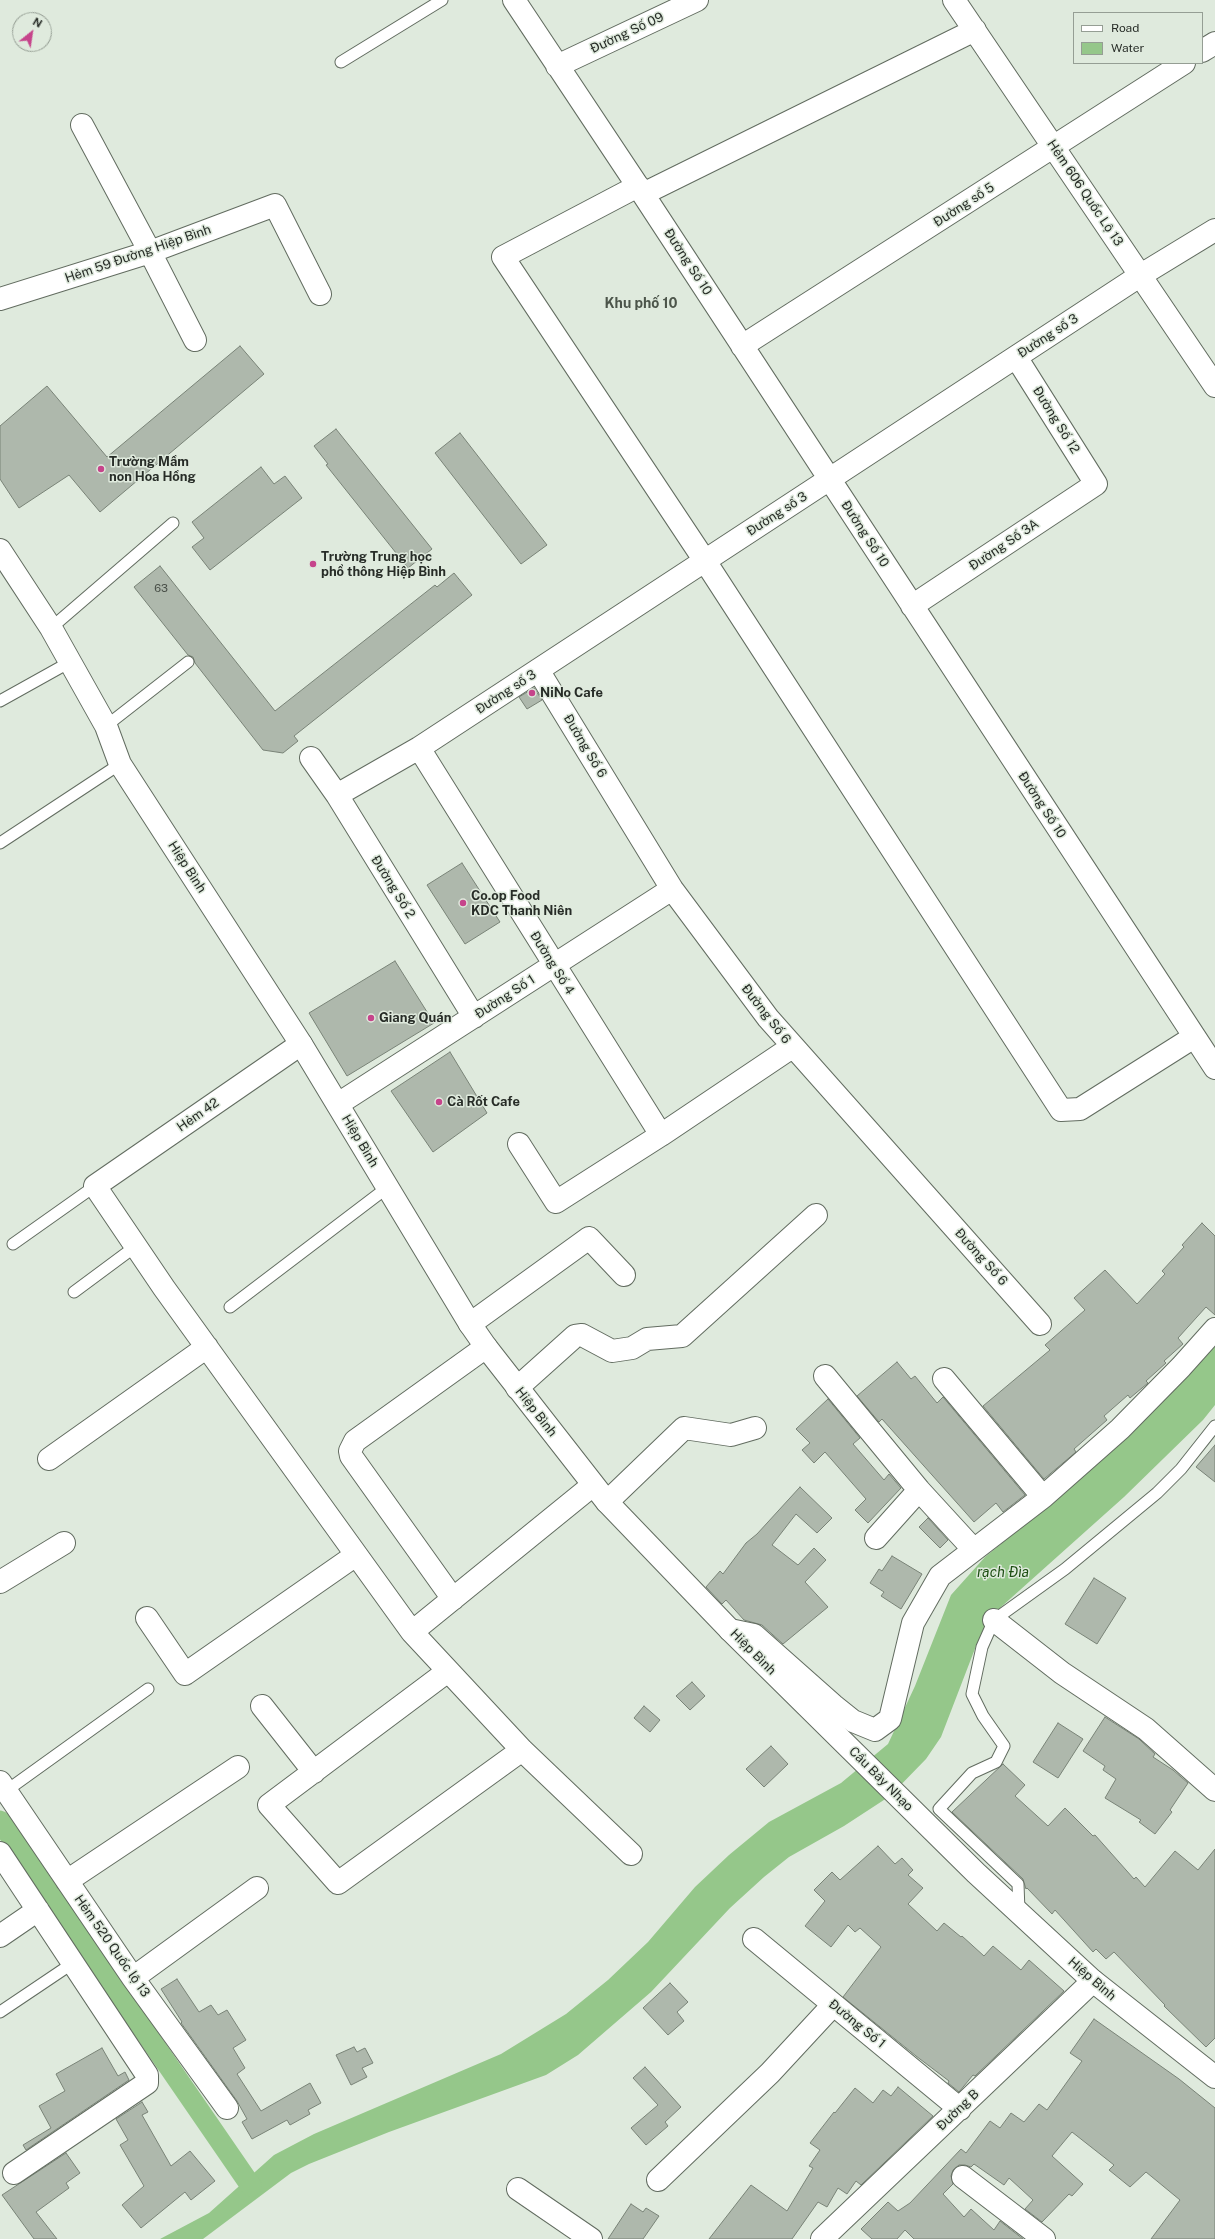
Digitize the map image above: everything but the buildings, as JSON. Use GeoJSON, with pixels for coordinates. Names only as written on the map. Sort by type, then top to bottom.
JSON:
{"type":"FeatureCollection","features":[{"type":"Feature","properties":{"kind":"street","name":"Đường Số 10"},"geometry":{"type":"LineString","coordinates":[[514,0],[1215,1068]]}},
{"type":"Feature","properties":{"kind":"street","name":"Đường Số 09"},"geometry":{"type":"LineString","coordinates":[[557,66],[697,0]]}},
{"type":"Feature","properties":{"kind":"street","name":"Hẻm 606 Quốc Lộ 13"},"geometry":{"type":"LineString","coordinates":[[954,0],[1055,147],[1215,386]]}},
{"type":"Feature","properties":{"kind":"street"},"geometry":{"type":"LineString","coordinates":[[975,30],[503,257],[705,561],[1061,1110],[1080,1109],[1194,1037]]}},
{"type":"Feature","properties":{"kind":"street"},"geometry":{"type":"LineString","coordinates":[[1203,50],[1215,43]]}},
{"type":"Feature","properties":{"kind":"street","name":"Đường số 5"},"geometry":{"type":"LineString","coordinates":[[742,346],[1182,64]]}},
{"type":"Feature","properties":{"kind":"street"},"geometry":{"type":"LineString","coordinates":[[82,125],[150,252],[194,340]]}},
{"type":"Feature","properties":{"kind":"street","name":"Hẻm 59 Đường Hiệp Bình"},"geometry":{"type":"LineString","coordinates":[[0,299],[150,252],[275,205],[320,294]]}},
{"type":"Feature","properties":{"kind":"street","name":"Đường số 3"},"geometry":{"type":"LineString","coordinates":[[337,796],[419,748],[1141,275],[1215,230]]}},
{"type":"Feature","properties":{"kind":"street","name":"Đường Số 12"},"geometry":{"type":"LineString","coordinates":[[1016,357],[1096,484]]}},
{"type":"Feature","properties":{"kind":"street","name":"Đường Số 3A"},"geometry":{"type":"LineString","coordinates":[[912,606],[1096,484]]}},
{"type":"Feature","properties":{"kind":"street","name":"Hiệp Bình"},"geometry":{"type":"LineString","coordinates":[[0,550],[51,628],[106,726],[120,764],[302,1044],[470,1324],[517,1388],[607,1502],[730,1630],[785,1684]]}},
{"type":"Feature","properties":{"kind":"street","name":"Đường Số 6"},"geometry":{"type":"LineString","coordinates":[[538,670],[672,889],[792,1047],[1040,1324]]}},
{"type":"Feature","properties":{"kind":"street","name":"Đường Số 4"},"geometry":{"type":"LineString","coordinates":[[419,748],[661,1135]]}},
{"type":"Feature","properties":{"kind":"street","name":"Đường Số 2"},"geometry":{"type":"LineString","coordinates":[[311,758],[337,796],[474,1017]]}},
{"type":"Feature","properties":{"kind":"street","name":"Đường Số 1"},"geometry":{"type":"LineString","coordinates":[[338,1104],[672,889]]}},
{"type":"Feature","properties":{"kind":"street","name":"Hẻm 42"},"geometry":{"type":"LineString","coordinates":[[96,1186],[302,1044]]}},
{"type":"Feature","properties":{"kind":"street"},"geometry":{"type":"LineString","coordinates":[[519,1144],[556,1202],[661,1135],[792,1047]]}},
{"type":"Feature","properties":{"kind":"street"},"geometry":{"type":"LineString","coordinates":[[96,1186],[207,1347],[412,1632],[522,1750],[631,1854]]}},
{"type":"Feature","properties":{"kind":"street"},"geometry":{"type":"LineString","coordinates":[[517,1388],[575,1336],[582,1335],[612,1351],[632,1348],[646,1339],[682,1336],[816,1215]]}},
{"type":"Feature","properties":{"kind":"street"},"geometry":{"type":"LineString","coordinates":[[470,1324],[589,1238],[624,1275]]}},
{"type":"Feature","properties":{"kind":"street"},"geometry":{"type":"LineString","coordinates":[[730,1630],[754,1635],[853,1721],[874,1730],[890,1719],[913,1623],[940,1576],[1043,1497],[1120,1429],[1181,1368],[1215,1329]]}},
{"type":"Feature","properties":{"kind":"street"},"geometry":{"type":"LineString","coordinates":[[49,1459],[207,1347]]}},
{"type":"Feature","properties":{"kind":"street"},"geometry":{"type":"LineString","coordinates":[[453,1599],[351,1456],[350,1451],[355,1441],[486,1347]]}},
{"type":"Feature","properties":{"kind":"street"},"geometry":{"type":"LineString","coordinates":[[826,1376],[919,1490],[974,1550]]}},
{"type":"Feature","properties":{"kind":"street"},"geometry":{"type":"LineString","coordinates":[[944,1379],[1043,1497]]}},
{"type":"Feature","properties":{"kind":"street"},"geometry":{"type":"LineString","coordinates":[[607,1502],[684,1428],[731,1435],[755,1428]]}},
{"type":"Feature","properties":{"kind":"street"},"geometry":{"type":"LineString","coordinates":[[412,1632],[593,1485]]}},
{"type":"Feature","properties":{"kind":"street"},"geometry":{"type":"LineString","coordinates":[[876,1538],[919,1490]]}},
{"type":"Feature","properties":{"kind":"street"},"geometry":{"type":"LineString","coordinates":[[0,1582],[64,1543]]}},
{"type":"Feature","properties":{"kind":"street"},"geometry":{"type":"LineString","coordinates":[[147,1618],[185,1674],[356,1554]]}},
{"type":"Feature","properties":{"kind":"street"},"geometry":{"type":"LineString","coordinates":[[994,1620],[1062,1674],[1146,1729],[1215,1790]]}},
{"type":"Feature","properties":{"kind":"street"},"geometry":{"type":"LineString","coordinates":[[448,1671],[269,1805],[338,1883],[522,1750]]}},
{"type":"Feature","properties":{"kind":"street","name":"Cầu Bảy Nhạo"},"geometry":{"type":"LineString","coordinates":[[785,1684],[976,1873]]}},
{"type":"Feature","properties":{"kind":"street"},"geometry":{"type":"LineString","coordinates":[[262,1706],[314,1772]]}},
{"type":"Feature","properties":{"kind":"street"},"geometry":{"type":"LineString","coordinates":[[67,1881],[238,1767]]}},
{"type":"Feature","properties":{"kind":"street","name":"Hẻm 520 Quốc lộ 13"},"geometry":{"type":"LineString","coordinates":[[3,1787],[133,1978],[226,2108]]}},
{"type":"Feature","properties":{"kind":"street"},"geometry":{"type":"LineString","coordinates":[[3,1863],[38,1910],[147,2075],[147,2083],[14,2173]]}},
{"type":"Feature","properties":{"kind":"street","name":"Hiệp Bình"},"geometry":{"type":"LineString","coordinates":[[976,1873],[1093,1981],[1215,2077]]}},
{"type":"Feature","properties":{"kind":"street"},"geometry":{"type":"LineString","coordinates":[[133,1978],[257,1888]]}},
{"type":"Feature","properties":{"kind":"street"},"geometry":{"type":"LineString","coordinates":[[0,1936],[38,1910]]}},
{"type":"Feature","properties":{"kind":"street","name":"Đường Số 1"},"geometry":{"type":"LineString","coordinates":[[754,1939],[960,2109]]}},
{"type":"Feature","properties":{"kind":"street","name":"Đường B"},"geometry":{"type":"LineString","coordinates":[[822,2239],[1093,1981]]}},
{"type":"Feature","properties":{"kind":"street"},"geometry":{"type":"LineString","coordinates":[[658,2180],[770,2073],[833,2005]]}},
{"type":"Feature","properties":{"kind":"street"},"geometry":{"type":"LineString","coordinates":[[964,2177],[1044,2239]]}},
{"type":"Feature","properties":{"kind":"street"},"geometry":{"type":"LineString","coordinates":[[518,2189],[591,2239]]}},
{"type":"Feature","properties":{"kind":"lane"},"geometry":{"type":"LineString","coordinates":[[341,62],[442,0]]}},
{"type":"Feature","properties":{"kind":"lane"},"geometry":{"type":"LineString","coordinates":[[51,628],[173,523]]}},
{"type":"Feature","properties":{"kind":"lane"},"geometry":{"type":"LineString","coordinates":[[0,701],[70,662]]}},
{"type":"Feature","properties":{"kind":"lane"},"geometry":{"type":"LineString","coordinates":[[106,726],[188,662]]}},
{"type":"Feature","properties":{"kind":"lane"},"geometry":{"type":"LineString","coordinates":[[0,843],[120,764]]}},
{"type":"Feature","properties":{"kind":"lane"},"geometry":{"type":"LineString","coordinates":[[13,1244],[96,1186]]}},
{"type":"Feature","properties":{"kind":"lane"},"geometry":{"type":"LineString","coordinates":[[230,1307],[388,1187]]}},
{"type":"Feature","properties":{"kind":"lane"},"geometry":{"type":"LineString","coordinates":[[74,1292],[136,1246]]}},
{"type":"Feature","properties":{"kind":"lane"},"geometry":{"type":"LineString","coordinates":[[1019,1912],[1018,1884],[939,1809],[972,1773],[996,1762],[1004,1746],[983,1716],[972,1694],[982,1647],[994,1620],[1065,1569],[1152,1498],[1181,1469],[1215,1426]]}},
{"type":"Feature","properties":{"kind":"lane"},"geometry":{"type":"LineString","coordinates":[[3,1787],[148,1689]]}},
{"type":"Feature","properties":{"kind":"lane"},"geometry":{"type":"LineString","coordinates":[[0,2012],[73,1963]]}},
{"type":"Feature","properties":{"kind":"water","name":"rạch Đìa"},"geometry":{"type":"Polygon","coordinates":[[[1215,1332],[1215,1405],[1203,1420],[1124,1497],[1001,1607],[987,1624],[976,1646],[941,1737],[926,1759],[890,1796],[844,1826],[789,1857],[764,1877],[730,1908],[651,1992],[578,2055],[546,2075],[389,2132],[309,2164],[291,2173],[203,2239],[160,2239],[209,2213],[274,2155],[314,2134],[501,2054],[566,2014],[608,1980],[648,1942],[695,1887],[729,1855],[769,1822],[841,1783],[888,1744],[915,1686],[951,1595],[985,1557],[1024,1525],[1215,1332]]]}},
{"type":"Feature","properties":{"kind":"waterway"},"geometry":{"type":"LineString","coordinates":[[0,1821],[251,2186]]}},
{"type":"Feature","properties":{"kind":"place","name":"Trường Mầm non Hoa Hồng"},"geometry":{"type":"Point","coordinates":[101,469]}},
{"type":"Feature","properties":{"kind":"place","name":"Trường Trung học phổ thông Hiệp Bình"},"geometry":{"type":"Point","coordinates":[313,564]}},
{"type":"Feature","properties":{"kind":"place","name":"NiNo Cafe"},"geometry":{"type":"Point","coordinates":[532,693]}},
{"type":"Feature","properties":{"kind":"place","name":"Co.op Food KDC Thanh Niên"},"geometry":{"type":"Point","coordinates":[463,903]}},
{"type":"Feature","properties":{"kind":"place","name":"Giang Quán"},"geometry":{"type":"Point","coordinates":[371,1018]}},
{"type":"Feature","properties":{"kind":"place","name":"Cà Rốt Cafe"},"geometry":{"type":"Point","coordinates":[439,1102]}},
{"type":"Feature","properties":{"kind":"district","name":"Khu phố 10"},"geometry":{"type":"Point","coordinates":[641,304]}}]}
